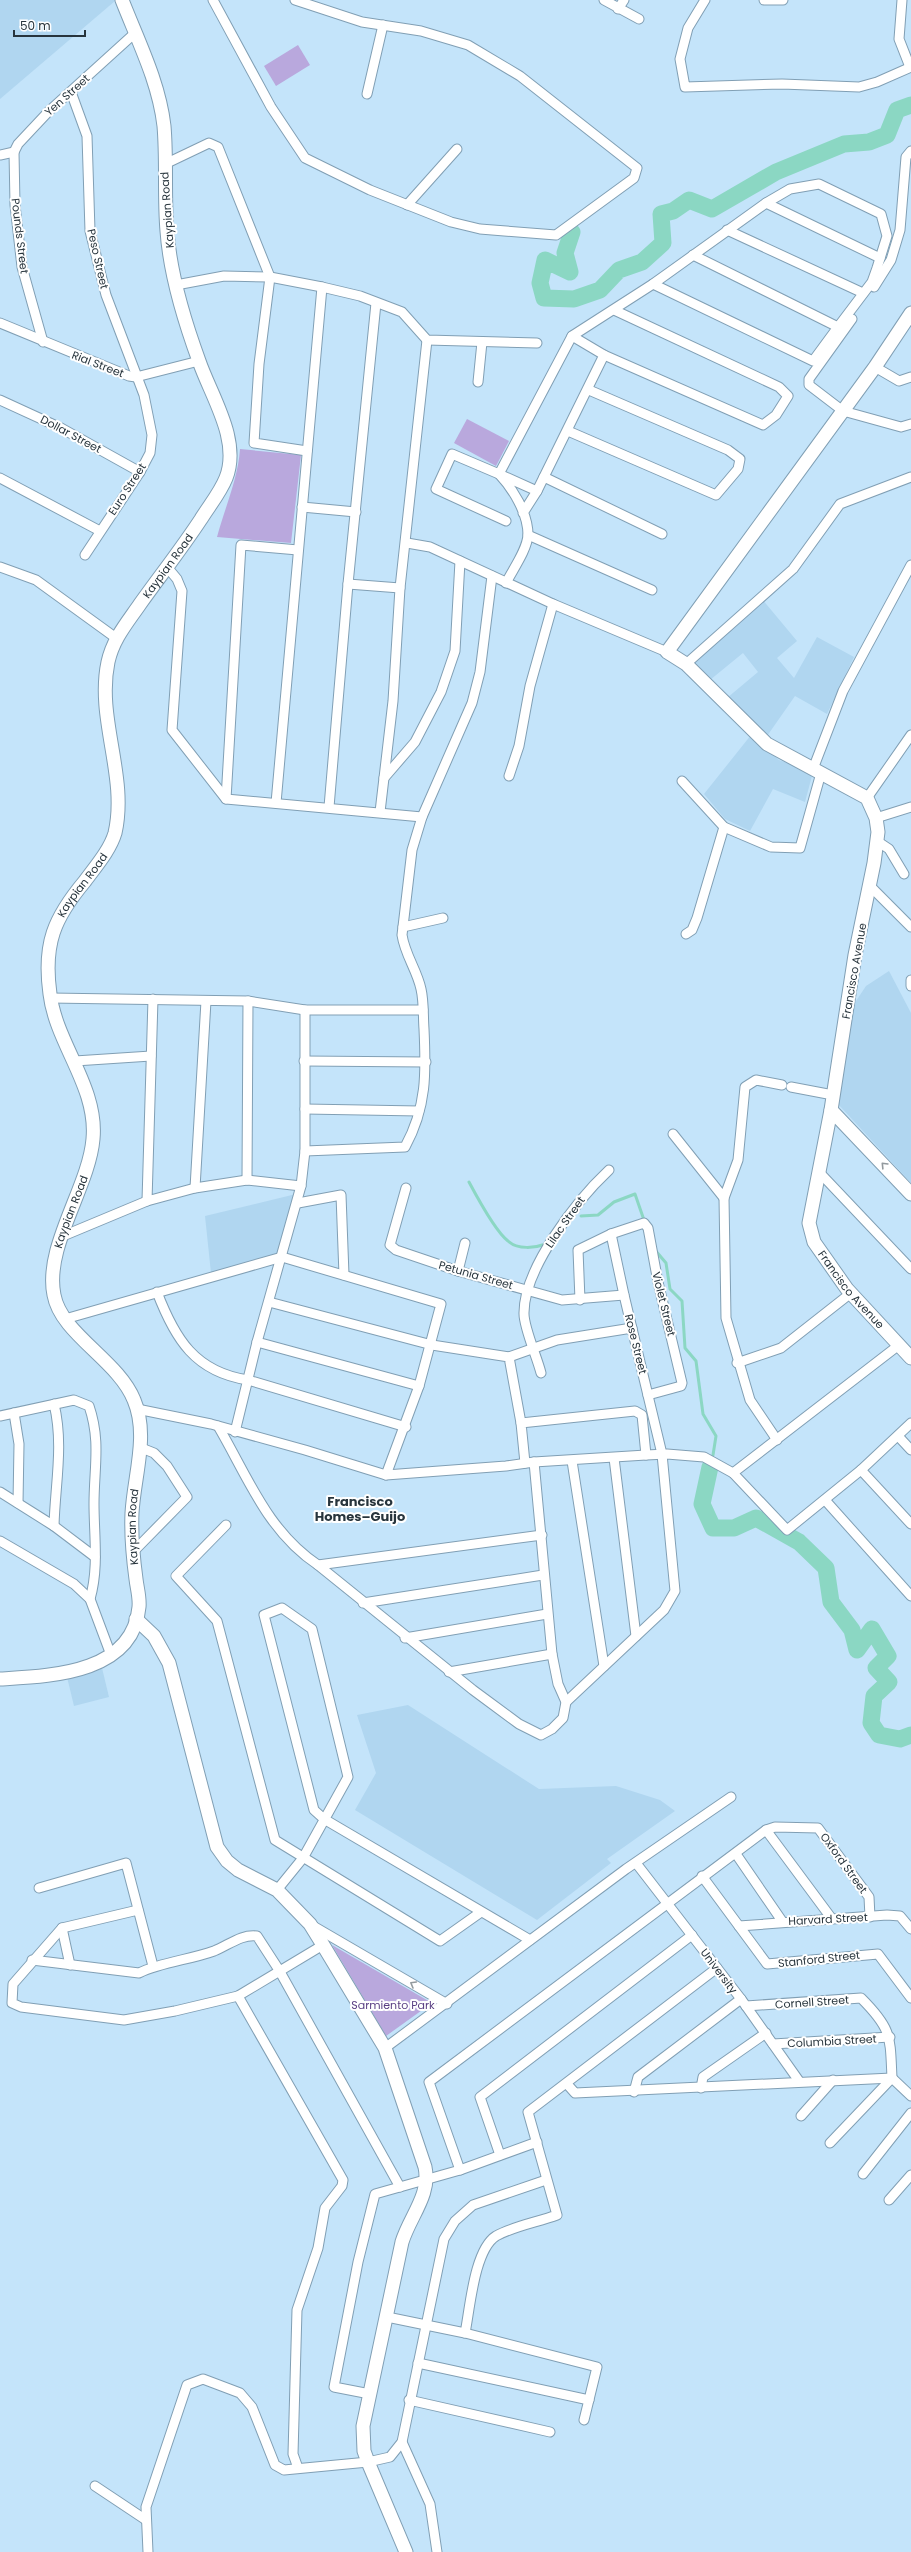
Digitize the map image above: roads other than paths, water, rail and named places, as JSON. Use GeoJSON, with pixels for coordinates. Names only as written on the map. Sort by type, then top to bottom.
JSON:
{"type":"FeatureCollection","features":[{"type":"Feature","properties":{"kind":"street","name":"Kaypian Road"},"geometry":{"type":"LineString","coordinates":[[0,1679],[81,1669],[97,1664],[111,1655],[124,1643],[136,1619],[139,1605],[131,1536],[133,1495],[141,1439],[137,1409],[133,1396],[119,1375],[65,1319],[55,1303],[52,1287],[54,1269],[63,1236],[94,1136],[90,1109],[75,1061],[56,1020],[50,998],[49,979],[51,937],[58,915],[99,863],[114,837],[119,800],[106,690],[107,665],[116,638],[195,529],[227,475],[230,448],[220,410],[199,361],[176,285],[167,236],[164,126],[156,86],[122,0]]}},
{"type":"Feature","properties":{"kind":"street"},"geometry":{"type":"LineString","coordinates":[[213,0],[271,107],[305,158],[370,190],[451,222],[480,229],[556,235],[634,178],[637,168],[520,76],[468,45],[420,31],[362,22],[295,0]]}},
{"type":"Feature","properties":{"kind":"street"},"geometry":{"type":"LineString","coordinates":[[604,0],[618,9],[639,19]]}},
{"type":"Feature","properties":{"kind":"street"},"geometry":{"type":"LineString","coordinates":[[618,9],[624,0]]}},
{"type":"Feature","properties":{"kind":"street"},"geometry":{"type":"LineString","coordinates":[[705,0],[688,28],[680,59],[685,87],[782,84],[859,86],[877,82],[910,67],[899,39],[902,0]]}},
{"type":"Feature","properties":{"kind":"street"},"geometry":{"type":"LineString","coordinates":[[764,0],[783,0]]}},
{"type":"Feature","properties":{"kind":"street"},"geometry":{"type":"LineString","coordinates":[[367,94],[383,25]]}},
{"type":"Feature","properties":{"kind":"street","name":"Yen Street"},"geometry":{"type":"LineString","coordinates":[[14,152],[32,128],[135,33]]}},
{"type":"Feature","properties":{"kind":"street","name":"Peso Street"},"geometry":{"type":"LineString","coordinates":[[71,92],[87,136],[90,231],[106,296],[136,377]]}},
{"type":"Feature","properties":{"kind":"street"},"geometry":{"type":"LineString","coordinates":[[165,164],[208,143],[218,147],[270,277],[260,364],[254,443],[307,451]]}},
{"type":"Feature","properties":{"kind":"street"},"geometry":{"type":"LineString","coordinates":[[407,205],[457,149]]}},
{"type":"Feature","properties":{"kind":"street"},"geometry":{"type":"LineString","coordinates":[[0,155],[14,152]]}},
{"type":"Feature","properties":{"kind":"street","name":"Pounds Street"},"geometry":{"type":"LineString","coordinates":[[14,152],[15,205],[22,267],[43,342]]}},
{"type":"Feature","properties":{"kind":"street"},"geometry":{"type":"LineString","coordinates":[[911,152],[906,157],[900,230],[891,260],[809,379],[809,385],[844,411],[901,427],[911,424]]}},
{"type":"Feature","properties":{"kind":"street"},"geometry":{"type":"LineString","coordinates":[[499,474],[572,336],[653,284],[766,203],[799,186],[819,184],[836,190],[881,214],[887,236],[872,282],[813,361],[653,284]]}},
{"type":"Feature","properties":{"kind":"street"},"geometry":{"type":"LineString","coordinates":[[766,203],[880,258]]}},
{"type":"Feature","properties":{"kind":"street"},"geometry":{"type":"LineString","coordinates":[[727,230],[863,293]]}},
{"type":"Feature","properties":{"kind":"street"},"geometry":{"type":"LineString","coordinates":[[693,255],[838,327]]}},
{"type":"Feature","properties":{"kind":"street"},"geometry":{"type":"LineString","coordinates":[[176,285],[224,276],[270,277],[360,296],[402,312],[428,340],[537,343]]}},
{"type":"Feature","properties":{"kind":"street"},"geometry":{"type":"LineString","coordinates":[[276,803],[322,287]]}},
{"type":"Feature","properties":{"kind":"street"},"geometry":{"type":"LineString","coordinates":[[329,807],[348,584],[376,303]]}},
{"type":"Feature","properties":{"kind":"street"},"geometry":{"type":"LineString","coordinates":[[572,336],[604,355],[763,425],[776,415],[788,396],[779,387],[614,310]]}},
{"type":"Feature","properties":{"kind":"street"},"geometry":{"type":"LineString","coordinates":[[667,652],[844,411],[911,313]]}},
{"type":"Feature","properties":{"kind":"street","name":"Rial Street"},"geometry":{"type":"LineString","coordinates":[[0,323],[43,342],[129,376],[136,377],[199,361]]}},
{"type":"Feature","properties":{"kind":"street"},"geometry":{"type":"LineString","coordinates":[[380,812],[393,701],[400,588],[407,543],[428,340]]}},
{"type":"Feature","properties":{"kind":"street"},"geometry":{"type":"LineString","coordinates":[[478,382],[482,342]]}},
{"type":"Feature","properties":{"kind":"street"},"geometry":{"type":"LineString","coordinates":[[523,513],[537,491],[568,431],[589,390],[604,355]]}},
{"type":"Feature","properties":{"kind":"street"},"geometry":{"type":"LineString","coordinates":[[875,367],[899,381],[911,377]]}},
{"type":"Feature","properties":{"kind":"street","name":"Euro Street"},"geometry":{"type":"LineString","coordinates":[[85,554],[140,472],[150,453],[152,435],[144,395],[136,377]]}},
{"type":"Feature","properties":{"kind":"street"},"geometry":{"type":"LineString","coordinates":[[568,431],[716,495],[738,469],[740,459],[728,450],[589,390]]}},
{"type":"Feature","properties":{"kind":"street","name":"Dollar Street"},"geometry":{"type":"LineString","coordinates":[[0,400],[61,428],[140,472]]}},
{"type":"Feature","properties":{"kind":"street"},"geometry":{"type":"LineString","coordinates":[[506,521],[436,489],[452,454],[537,491]]}},
{"type":"Feature","properties":{"kind":"street"},"geometry":{"type":"LineString","coordinates":[[499,474],[511,487],[523,513],[528,535],[506,583]]}},
{"type":"Feature","properties":{"kind":"street"},"geometry":{"type":"LineString","coordinates":[[544,477],[662,534]]}},
{"type":"Feature","properties":{"kind":"street"},"geometry":{"type":"LineString","coordinates":[[686,664],[793,569],[840,504],[911,477]]}},
{"type":"Feature","properties":{"kind":"street"},"geometry":{"type":"LineString","coordinates":[[0,478],[100,531]]}},
{"type":"Feature","properties":{"kind":"street"},"geometry":{"type":"LineString","coordinates":[[302,507],[356,512]]}},
{"type":"Feature","properties":{"kind":"street"},"geometry":{"type":"LineString","coordinates":[[528,535],[652,590]]}},
{"type":"Feature","properties":{"kind":"street"},"geometry":{"type":"LineString","coordinates":[[407,543],[430,547],[553,604],[667,652],[686,664],[767,744],[867,798],[911,735]]}},
{"type":"Feature","properties":{"kind":"street"},"geometry":{"type":"LineString","coordinates":[[226,799],[241,545],[298,550]]}},
{"type":"Feature","properties":{"kind":"street"},"geometry":{"type":"LineString","coordinates":[[384,778],[415,742],[441,692],[455,651],[460,561]]}},
{"type":"Feature","properties":{"kind":"street"},"geometry":{"type":"LineString","coordinates":[[682,781],[724,827],[771,847],[800,848],[817,771],[843,690],[911,565]]}},
{"type":"Feature","properties":{"kind":"street"},"geometry":{"type":"LineString","coordinates":[[167,567],[177,579],[182,591],[172,730],[226,799],[329,807],[422,817]]}},
{"type":"Feature","properties":{"kind":"street"},"geometry":{"type":"LineString","coordinates":[[0,568],[36,580],[116,638]]}},
{"type":"Feature","properties":{"kind":"street"},"geometry":{"type":"LineString","coordinates":[[305,1151],[405,1147],[419,1111],[425,1088],[426,1062],[423,1010],[421,988],[404,949],[403,927],[412,850],[422,817],[472,703],[478,680],[492,576]]}},
{"type":"Feature","properties":{"kind":"street"},"geometry":{"type":"LineString","coordinates":[[348,584],[400,588]]}},
{"type":"Feature","properties":{"kind":"street"},"geometry":{"type":"LineString","coordinates":[[509,776],[519,746],[530,686],[553,604]]}},
{"type":"Feature","properties":{"kind":"street","name":"Francisco Avenue"},"geometry":{"type":"LineString","coordinates":[[867,798],[876,818],[877,841],[870,886],[855,955],[831,1110],[809,1223],[814,1242],[851,1293],[911,1358]]}},
{"type":"Feature","properties":{"kind":"street"},"geometry":{"type":"LineString","coordinates":[[876,818],[911,807]]}},
{"type":"Feature","properties":{"kind":"street"},"geometry":{"type":"LineString","coordinates":[[686,934],[692,930],[697,918],[724,827]]}},
{"type":"Feature","properties":{"kind":"street"},"geometry":{"type":"LineString","coordinates":[[877,841],[889,849],[904,874]]}},
{"type":"Feature","properties":{"kind":"street"},"geometry":{"type":"LineString","coordinates":[[870,886],[911,928]]}},
{"type":"Feature","properties":{"kind":"street"},"geometry":{"type":"LineString","coordinates":[[403,927],[443,918]]}},
{"type":"Feature","properties":{"kind":"street"},"geometry":{"type":"LineString","coordinates":[[911,980],[911,986]]}},
{"type":"Feature","properties":{"kind":"street"},"geometry":{"type":"LineString","coordinates":[[50,998],[248,1002],[305,1010],[423,1010]]}},
{"type":"Feature","properties":{"kind":"street"},"geometry":{"type":"LineString","coordinates":[[147,1201],[153,1000]]}},
{"type":"Feature","properties":{"kind":"street"},"geometry":{"type":"LineString","coordinates":[[195,1188],[206,1001]]}},
{"type":"Feature","properties":{"kind":"street"},"geometry":{"type":"LineString","coordinates":[[247,1180],[248,1002]]}},
{"type":"Feature","properties":{"kind":"street"},"geometry":{"type":"LineString","coordinates":[[235,1432],[257,1342],[298,1203],[301,1186],[305,1151],[305,1010]]}},
{"type":"Feature","properties":{"kind":"street"},"geometry":{"type":"LineString","coordinates":[[75,1061],[151,1056]]}},
{"type":"Feature","properties":{"kind":"street"},"geometry":{"type":"LineString","coordinates":[[304,1061],[426,1062]]}},
{"type":"Feature","properties":{"kind":"street"},"geometry":{"type":"LineString","coordinates":[[777,1440],[750,1400],[737,1363],[726,1318],[724,1198],[738,1160],[745,1087],[756,1080],[833,1095]]}},
{"type":"Feature","properties":{"kind":"street"},"geometry":{"type":"LineString","coordinates":[[305,1109],[419,1111]]}},
{"type":"Feature","properties":{"kind":"street"},"geometry":{"type":"LineString","coordinates":[[831,1110],[911,1194]]}},
{"type":"Feature","properties":{"kind":"street"},"geometry":{"type":"LineString","coordinates":[[673,1134],[724,1198]]}},
{"type":"Feature","properties":{"kind":"street","name":"Lilac Street"},"geometry":{"type":"LineString","coordinates":[[541,1373],[524,1316],[528,1289],[544,1253],[562,1224],[590,1188],[608,1170]]}},
{"type":"Feature","properties":{"kind":"street"},"geometry":{"type":"LineString","coordinates":[[819,1172],[911,1269]]}},
{"type":"Feature","properties":{"kind":"street"},"geometry":{"type":"LineString","coordinates":[[63,1236],[147,1201],[195,1188],[247,1180],[301,1186]]}},
{"type":"Feature","properties":{"kind":"street","name":"Petunia Street"},"geometry":{"type":"LineString","coordinates":[[406,1188],[391,1247],[458,1271],[528,1289],[562,1300],[580,1300],[624,1295]]}},
{"type":"Feature","properties":{"kind":"street"},"geometry":{"type":"LineString","coordinates":[[298,1203],[341,1196],[344,1276]]}},
{"type":"Feature","properties":{"kind":"street","name":"Violet Street"},"geometry":{"type":"LineString","coordinates":[[611,1234],[642,1222],[648,1228],[658,1282],[682,1382],[681,1386],[648,1395]]}},
{"type":"Feature","properties":{"kind":"street"},"geometry":{"type":"LineString","coordinates":[[580,1300],[578,1250],[611,1234]]}},
{"type":"Feature","properties":{"kind":"street","name":"Rose Street"},"geometry":{"type":"LineString","coordinates":[[566,1702],[664,1610],[675,1591],[662,1454],[611,1234]]}},
{"type":"Feature","properties":{"kind":"street"},"geometry":{"type":"LineString","coordinates":[[458,1271],[464,1243]]}},
{"type":"Feature","properties":{"kind":"street"},"geometry":{"type":"LineString","coordinates":[[65,1319],[282,1257],[441,1304],[432,1345],[420,1386],[406,1427],[386,1475]]}},
{"type":"Feature","properties":{"kind":"street"},"geometry":{"type":"LineString","coordinates":[[157,1292],[168,1322],[180,1340],[193,1356],[214,1370],[233,1378],[248,1380],[406,1427]]}},
{"type":"Feature","properties":{"kind":"street"},"geometry":{"type":"LineString","coordinates":[[737,1363],[781,1348],[851,1293]]}},
{"type":"Feature","properties":{"kind":"street"},"geometry":{"type":"LineString","coordinates":[[269,1302],[432,1345],[510,1357],[534,1348],[577,1336],[632,1328]]}},
{"type":"Feature","properties":{"kind":"street"},"geometry":{"type":"LineString","coordinates":[[257,1342],[420,1386]]}},
{"type":"Feature","properties":{"kind":"street"},"geometry":{"type":"LineString","coordinates":[[733,1473],[899,1345]]}},
{"type":"Feature","properties":{"kind":"street"},"geometry":{"type":"LineString","coordinates":[[218,1426],[268,1516],[299,1552],[318,1565],[405,1638],[449,1672],[519,1724],[541,1735],[552,1729],[562,1718],[566,1702],[558,1684],[552,1654],[543,1575],[542,1535],[510,1357]]}},
{"type":"Feature","properties":{"kind":"street"},"geometry":{"type":"LineString","coordinates":[[0,1416],[74,1400],[89,1406],[96,1428],[95,1581],[90,1599]]}},
{"type":"Feature","properties":{"kind":"street"},"geometry":{"type":"LineString","coordinates":[[54,1404],[61,1454],[55,1487],[54,1526]]}},
{"type":"Feature","properties":{"kind":"street"},"geometry":{"type":"LineString","coordinates":[[137,1409],[218,1426],[235,1432],[305,1450],[386,1475],[530,1462],[572,1461],[662,1454],[704,1457],[733,1473],[787,1530],[861,1470],[911,1423]]}},
{"type":"Feature","properties":{"kind":"street"},"geometry":{"type":"LineString","coordinates":[[521,1423],[640,1412],[642,1415],[646,1455]]}},
{"type":"Feature","properties":{"kind":"street"},"geometry":{"type":"LineString","coordinates":[[14,1413],[19,1444],[18,1503]]}},
{"type":"Feature","properties":{"kind":"street"},"geometry":{"type":"LineString","coordinates":[[898,1436],[911,1450]]}},
{"type":"Feature","properties":{"kind":"street"},"geometry":{"type":"LineString","coordinates":[[133,1552],[187,1496],[167,1466],[154,1453],[139,1447]]}},
{"type":"Feature","properties":{"kind":"street"},"geometry":{"type":"LineString","coordinates":[[614,1458],[636,1636]]}},
{"type":"Feature","properties":{"kind":"street"},"geometry":{"type":"LineString","coordinates":[[572,1461],[604,1666]]}},
{"type":"Feature","properties":{"kind":"street"},"geometry":{"type":"LineString","coordinates":[[861,1470],[911,1524]]}},
{"type":"Feature","properties":{"kind":"street"},"geometry":{"type":"LineString","coordinates":[[0,1492],[54,1526],[95,1557]]}},
{"type":"Feature","properties":{"kind":"street"},"geometry":{"type":"LineString","coordinates":[[825,1500],[911,1596]]}},
{"type":"Feature","properties":{"kind":"street"},"geometry":{"type":"LineString","coordinates":[[226,1525],[176,1576],[217,1621],[275,1840],[440,1941],[481,1912]]}},
{"type":"Feature","properties":{"kind":"street"},"geometry":{"type":"LineString","coordinates":[[318,1565],[542,1535]]}},
{"type":"Feature","properties":{"kind":"street"},"geometry":{"type":"LineString","coordinates":[[0,1541],[74,1584],[90,1599],[111,1655]]}},
{"type":"Feature","properties":{"kind":"street"},"geometry":{"type":"LineString","coordinates":[[363,1603],[543,1575]]}},
{"type":"Feature","properties":{"kind":"street"},"geometry":{"type":"LineString","coordinates":[[277,1890],[303,1858],[324,1819],[348,1777],[312,1629],[282,1608],[264,1615],[314,1810],[324,1819],[530,1940]]}},
{"type":"Feature","properties":{"kind":"street"},"geometry":{"type":"LineString","coordinates":[[405,1638],[547,1614]]}},
{"type":"Feature","properties":{"kind":"street"},"geometry":{"type":"LineString","coordinates":[[136,1619],[154,1636],[169,1663],[217,1847],[227,1862],[238,1870],[277,1890],[310,1924],[385,2048],[428,2180],[424,2196],[407,2226],[402,2242],[363,2426],[364,2451],[406,2552]]}},
{"type":"Feature","properties":{"kind":"street"},"geometry":{"type":"LineString","coordinates":[[449,1672],[552,1654]]}},
{"type":"Feature","properties":{"kind":"street"},"geometry":{"type":"LineString","coordinates":[[385,2048],[447,2004],[530,1940],[636,1863],[731,1797]]}},
{"type":"Feature","properties":{"kind":"street","name":"Oxford Street"},"geometry":{"type":"LineString","coordinates":[[766,1830],[775,1827],[818,1828],[870,1897],[870,1917]]}},
{"type":"Feature","properties":{"kind":"street"},"geometry":{"type":"LineString","coordinates":[[460,2170],[429,2082],[702,1876],[736,1854],[766,1830],[832,1919]]}},
{"type":"Feature","properties":{"kind":"street"},"geometry":{"type":"LineString","coordinates":[[736,1854],[782,1922]]}},
{"type":"Feature","properties":{"kind":"street"},"geometry":{"type":"LineString","coordinates":[[38,1888],[126,1863],[153,1966]]}},
{"type":"Feature","properties":{"kind":"street","name":"University"},"geometry":{"type":"LineString","coordinates":[[636,1863],[668,1902],[766,2033],[799,2081]]}},
{"type":"Feature","properties":{"kind":"street","name":"Stanford Street"},"geometry":{"type":"LineString","coordinates":[[702,1876],[767,1964],[878,1954],[911,1998]]}},
{"type":"Feature","properties":{"kind":"street"},"geometry":{"type":"LineString","coordinates":[[138,1910],[62,1928],[32,1960],[13,1984],[12,2003],[21,2007],[124,2020],[175,2011],[238,1996],[279,1970],[323,1945]]}},
{"type":"Feature","properties":{"kind":"street","name":"Harvard Street"},"geometry":{"type":"LineString","coordinates":[[739,1926],[782,1922],[900,1916],[911,1929]]}},
{"type":"Feature","properties":{"kind":"street"},"geometry":{"type":"LineString","coordinates":[[310,1924],[447,2004]]}},
{"type":"Feature","properties":{"kind":"street"},"geometry":{"type":"LineString","coordinates":[[62,1928],[70,1964]]}},
{"type":"Feature","properties":{"kind":"street"},"geometry":{"type":"LineString","coordinates":[[32,1960],[139,1973],[153,1966],[214,1951],[247,1935],[257,1936],[279,1970],[400,2187]]}},
{"type":"Feature","properties":{"kind":"street"},"geometry":{"type":"LineString","coordinates":[[500,2155],[480,2097],[692,1935]]}},
{"type":"Feature","properties":{"kind":"street"},"geometry":{"type":"LineString","coordinates":[[465,2333],[480,2259],[488,2243],[497,2236],[557,2215],[528,2112],[567,2084],[717,1968]]}},
{"type":"Feature","properties":{"kind":"street"},"geometry":{"type":"LineString","coordinates":[[238,1996],[343,2180],[342,2186],[325,2208],[318,2248],[298,2310],[293,2454],[298,2468]]}},
{"type":"Feature","properties":{"kind":"street","name":"Cornell Street"},"geometry":{"type":"LineString","coordinates":[[743,2003],[861,1998],[874,2011],[890,2038],[892,2078]]}},
{"type":"Feature","properties":{"kind":"street"},"geometry":{"type":"LineString","coordinates":[[634,2092],[638,2077],[743,2003]]}},
{"type":"Feature","properties":{"kind":"street"},"geometry":{"type":"LineString","coordinates":[[701,2088],[703,2077],[766,2033]]}},
{"type":"Feature","properties":{"kind":"street","name":"Columbia Street"},"geometry":{"type":"LineString","coordinates":[[773,2044],[890,2038]]}},
{"type":"Feature","properties":{"kind":"street"},"geometry":{"type":"LineString","coordinates":[[567,2084],[575,2093],[634,2092],[799,2081],[892,2078],[911,2096]]}},
{"type":"Feature","properties":{"kind":"street"},"geometry":{"type":"LineString","coordinates":[[830,2143],[892,2078]]}},
{"type":"Feature","properties":{"kind":"street"},"geometry":{"type":"LineString","coordinates":[[801,2116],[833,2080]]}},
{"type":"Feature","properties":{"kind":"street"},"geometry":{"type":"LineString","coordinates":[[863,2174],[911,2113]]}},
{"type":"Feature","properties":{"kind":"street"},"geometry":{"type":"LineString","coordinates":[[370,2394],[334,2387],[368,2214],[375,2194],[460,2170],[537,2142]]}},
{"type":"Feature","properties":{"kind":"street"},"geometry":{"type":"LineString","coordinates":[[889,2200],[911,2175]]}},
{"type":"Feature","properties":{"kind":"street"},"geometry":{"type":"LineString","coordinates":[[148,2552],[146,2507],[187,2385],[194,2380],[203,2379],[240,2393],[252,2407],[275,2465],[284,2470],[368,2462],[390,2457],[402,2442],[409,2400],[427,2324],[444,2239],[455,2221],[473,2205],[546,2180]]}},
{"type":"Feature","properties":{"kind":"street"},"geometry":{"type":"LineString","coordinates":[[387,2317],[427,2324],[597,2366],[584,2420]]}},
{"type":"Feature","properties":{"kind":"street"},"geometry":{"type":"LineString","coordinates":[[418,2364],[589,2400]]}},
{"type":"Feature","properties":{"kind":"street"},"geometry":{"type":"LineString","coordinates":[[409,2400],[550,2432]]}},
{"type":"Feature","properties":{"kind":"street"},"geometry":{"type":"LineString","coordinates":[[402,2442],[430,2504],[437,2552]]}},
{"type":"Feature","properties":{"kind":"street"},"geometry":{"type":"LineString","coordinates":[[96,2486],[146,2520]]}},
{"type":"Feature","properties":{"kind":"waterway"},"geometry":{"type":"LineString","coordinates":[[572,232],[565,253],[570,272],[545,260],[540,283],[544,298],[574,299],[600,290],[619,270],[642,262],[663,243],[661,214],[673,211],[689,200],[712,209],[776,172],[844,144],[869,142],[887,135],[897,110],[911,105]]}},
{"type":"Feature","properties":{"kind":"waterway"},"geometry":{"type":"LineString","coordinates":[[469,1182],[492,1222],[508,1241],[522,1247],[546,1244]]}},
{"type":"Feature","properties":{"kind":"waterway"},"geometry":{"type":"LineString","coordinates":[[581,1216],[598,1215],[614,1202],[635,1194],[645,1223]]}},
{"type":"Feature","properties":{"kind":"waterway"},"geometry":{"type":"LineString","coordinates":[[655,1250],[666,1263],[670,1289],[682,1301],[685,1348],[696,1361],[703,1414],[716,1436],[713,1455]]}},
{"type":"Feature","properties":{"kind":"waterway"},"geometry":{"type":"LineString","coordinates":[[710,1467],[702,1504],[713,1528],[734,1528],[756,1518],[799,1542],[826,1568],[831,1602],[852,1630],[857,1650],[872,1629],[888,1656],[876,1668],[889,1682],[874,1696],[871,1723],[879,1735],[900,1739],[911,1735]]}},
{"type":"Feature","properties":{"kind":"district","name":"Francisco Homes–Guijo"},"geometry":{"type":"Point","coordinates":[360,1508]}},
{"type":"Feature","properties":{"kind":"park label","name":"Sarmiento Park"},"geometry":{"type":"Point","coordinates":[393,2005]}}]}
